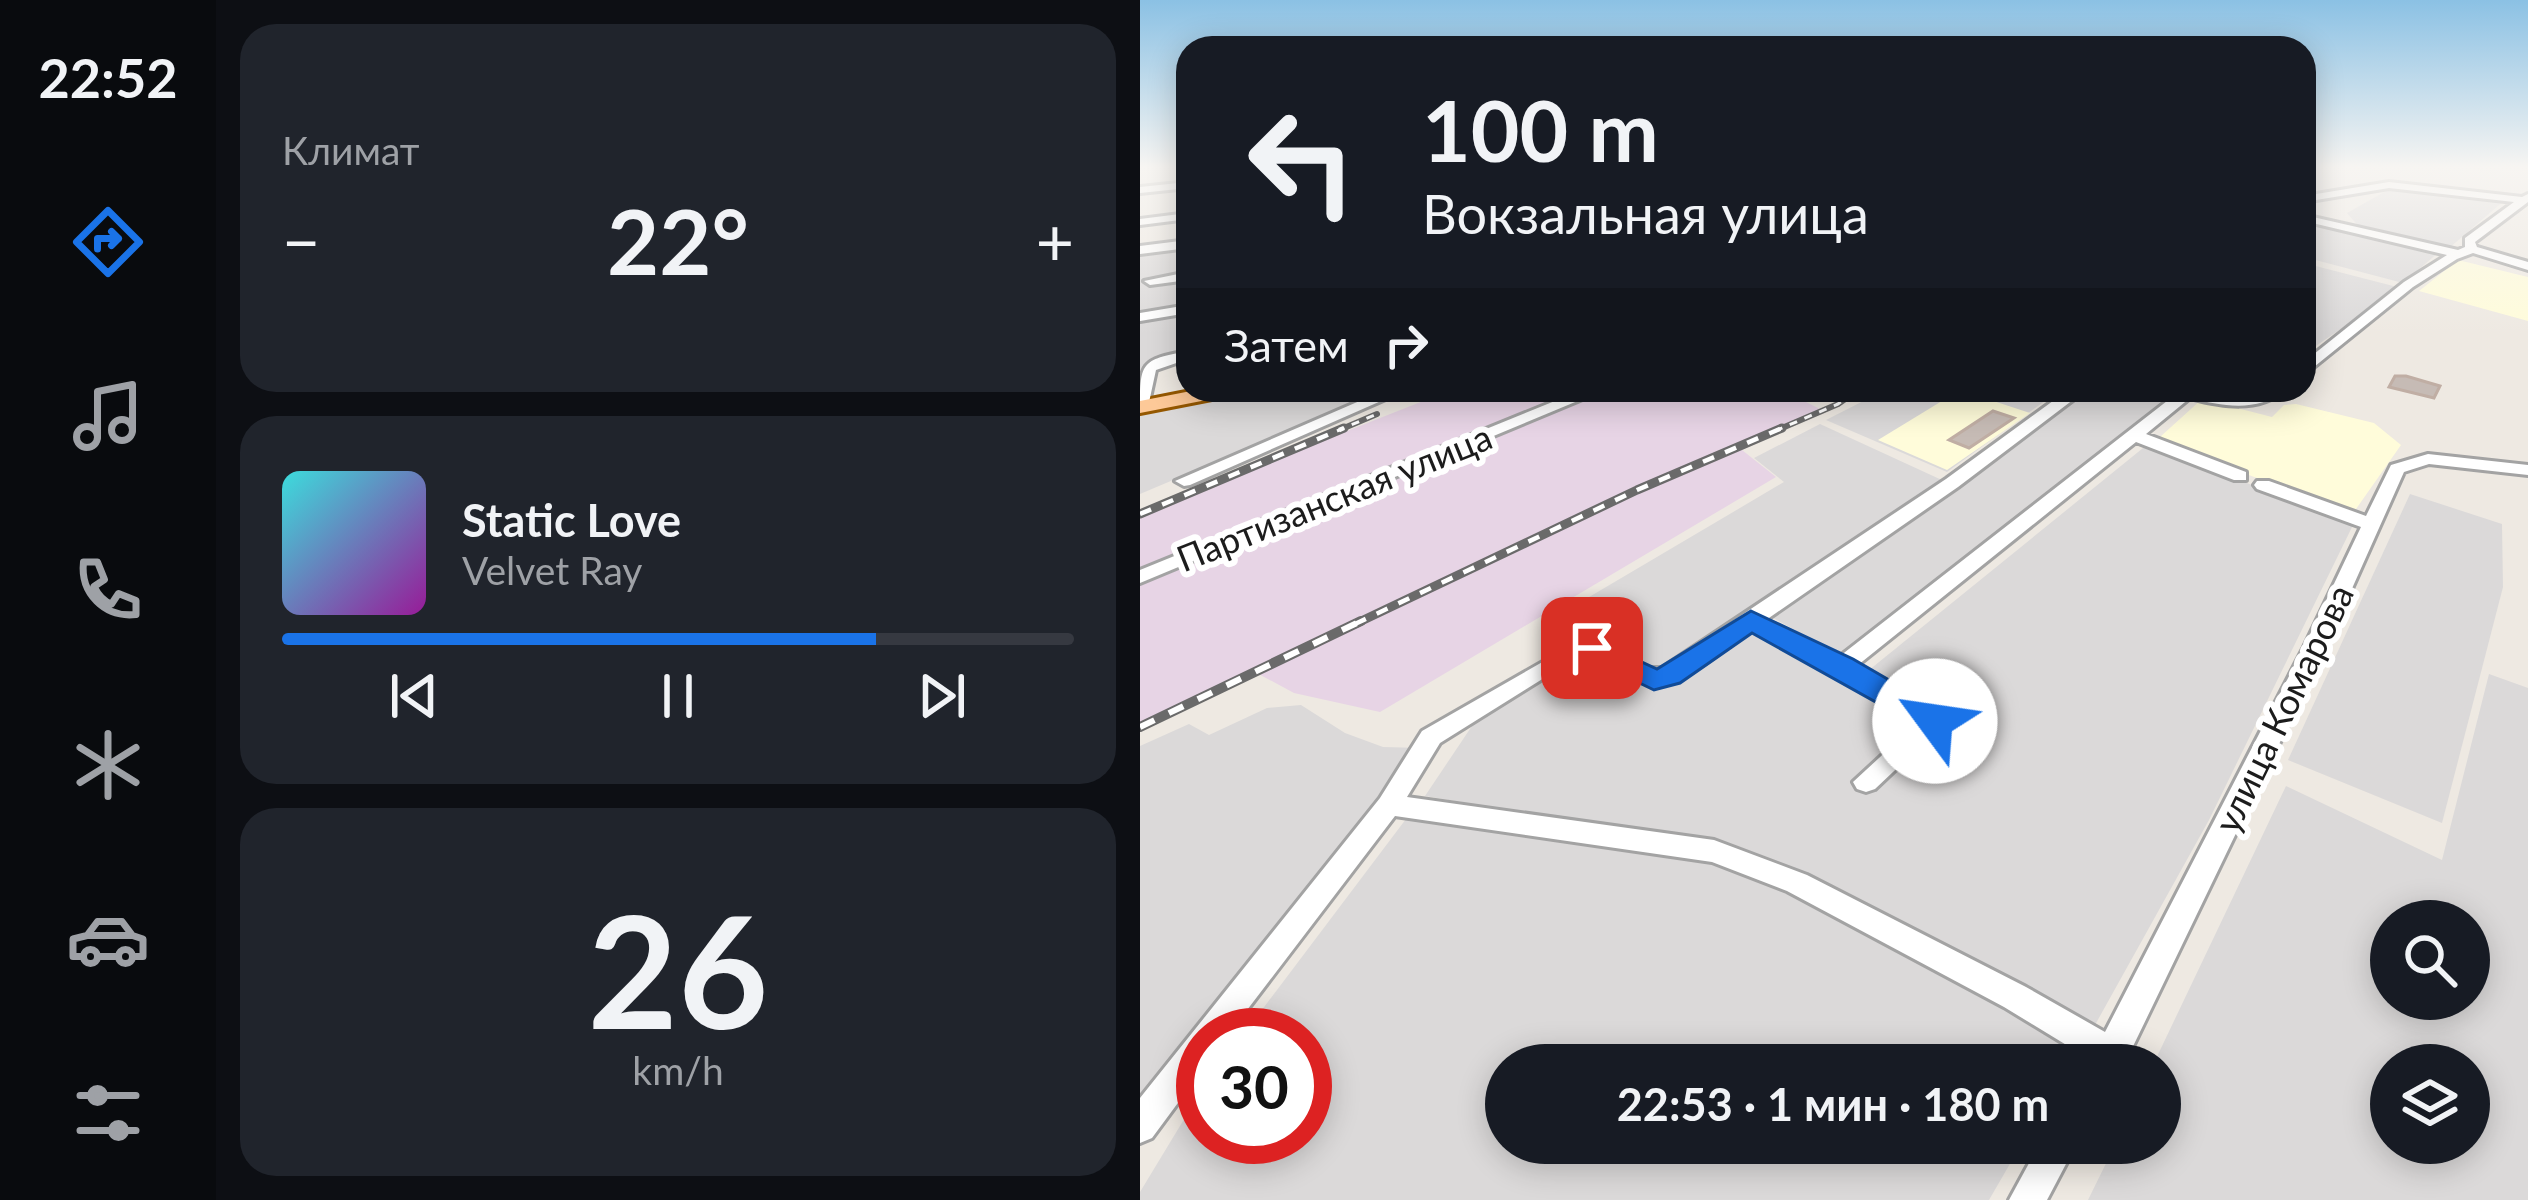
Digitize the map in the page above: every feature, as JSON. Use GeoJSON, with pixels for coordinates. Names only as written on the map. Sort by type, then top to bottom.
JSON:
{"type":"FeatureCollection","features":[{"type":"Feature","properties":{"kind":"main road"},"geometry":{"type":"LineString","coordinates":[[1140,407],[1176,400]]}},
{"type":"Feature","properties":{"kind":"street"},"geometry":{"type":"LineString","coordinates":[[2324,222],[2528,266]]}},
{"type":"Feature","properties":{"kind":"street"},"geometry":{"type":"LineString","coordinates":[[2316,361],[2465,251],[2469,241],[2495,222]]}},
{"type":"Feature","properties":{"kind":"street"},"geometry":{"type":"LineString","coordinates":[[1140,250],[1176,246]]}},
{"type":"Feature","properties":{"kind":"street"},"geometry":{"type":"LineString","coordinates":[[1150,281],[1176,278]]}},
{"type":"Feature","properties":{"kind":"street"},"geometry":{"type":"LineString","coordinates":[[1140,316],[1176,311]]}},
{"type":"Feature","properties":{"kind":"street"},"geometry":{"type":"LineString","coordinates":[[1140,407],[1145,369],[1152,362],[1176,357]]}},
{"type":"Feature","properties":{"kind":"street","name":"Партизанская улица"},"geometry":{"type":"LineString","coordinates":[[1184,481],[1371,402]]}},
{"type":"Feature","properties":{"kind":"street","name":"Партизанская улица"},"geometry":{"type":"LineString","coordinates":[[1140,577],[1567,402]]}},
{"type":"Feature","properties":{"kind":"street"},"geometry":{"type":"LineString","coordinates":[[1230,1008],[1389,805],[1431,737],[1583,650],[1654,680],[1669,675],[2061,402]]}},
{"type":"Feature","properties":{"kind":"street"},"geometry":{"type":"LineString","coordinates":[[1842,666],[2136,436],[2172,402]]}},
{"type":"Feature","properties":{"kind":"street"},"geometry":{"type":"LineString","coordinates":[[2136,436],[2240,476]]}},
{"type":"Feature","properties":{"kind":"street","name":"улица Комарова"},"geometry":{"type":"LineString","coordinates":[[2116,1044],[2397,469],[2413,461],[2528,470]]}},
{"type":"Feature","properties":{"kind":"street"},"geometry":{"type":"LineString","coordinates":[[2263,485],[2371,524]]}},
{"type":"Feature","properties":{"kind":"street"},"geometry":{"type":"LineString","coordinates":[[1751,620],[1935,721],[1866,782]]}},
{"type":"Feature","properties":{"kind":"street"},"geometry":{"type":"LineString","coordinates":[[1389,805],[1714,851],[1797,883],[2015,997],[2084,1044]]}},
{"type":"Feature","properties":{"kind":"street"},"geometry":{"type":"LineString","coordinates":[[1140,1126],[1176,1078]]}},
{"type":"Feature","properties":{"kind":"street"},"geometry":{"type":"LineString","coordinates":[[2027,1200],[2048,1164]]}},
{"type":"Feature","properties":{"kind":"shaded area"},"geometry":{"type":"Polygon","coordinates":[[[2355,222],[2479,222],[2448,249],[2361,229],[2355,222]]]}},
{"type":"Feature","properties":{"kind":"shaded area"},"geometry":{"type":"Polygon","coordinates":[[[2316,223],[2440,251],[2403,283],[2316,260],[2316,223]]]}},
{"type":"Feature","properties":{"kind":"shaded area"},"geometry":{"type":"Polygon","coordinates":[[[1176,250],[1176,308],[1140,313],[1140,255],[1176,250]]]}},
{"type":"Feature","properties":{"kind":"shaded area"},"geometry":{"type":"Polygon","coordinates":[[[2458,260],[2528,277],[2528,321],[2419,291],[2458,260]]]}},
{"type":"Feature","properties":{"kind":"shaded area"},"geometry":{"type":"Polygon","coordinates":[[[2316,266],[2401,288],[2316,346],[2316,266]]]}},
{"type":"Feature","properties":{"kind":"shaded area"},"geometry":{"type":"Polygon","coordinates":[[[1176,314],[1176,354],[1149,360],[1140,371],[1140,320],[1176,314]]]}},
{"type":"Feature","properties":{"kind":"shaded area"},"geometry":{"type":"Polygon","coordinates":[[[1185,402],[1358,402],[1140,494],[1140,411],[1185,402]]]}},
{"type":"Feature","properties":{"kind":"shaded area"},"geometry":{"type":"Polygon","coordinates":[[[1421,402],[1806,402],[1824,411],[1742,450],[1776,477],[1380,712],[1294,693],[1253,671],[1140,725],[1140,513],[1421,402]]]}},
{"type":"Feature","properties":{"kind":"shaded area"},"geometry":{"type":"Polygon","coordinates":[[[1861,402],[2043,402],[1947,472],[1826,420],[1861,402]]]}},
{"type":"Feature","properties":{"kind":"shaded area"},"geometry":{"type":"Polygon","coordinates":[[[1940,402],[1997,402],[2030,413],[1947,470],[1878,440],[1940,402]]]}},
{"type":"Feature","properties":{"kind":"shaded area"},"geometry":{"type":"Polygon","coordinates":[[[2072,402],[2174,402],[1847,658],[1771,617],[2072,402]]]}},
{"type":"Feature","properties":{"kind":"shaded area"},"geometry":{"type":"Polygon","coordinates":[[[2199,402],[2272,417],[2284,405],[2296,404],[2374,423],[2401,445],[2356,509],[2333,506],[2176,448],[2160,437],[2199,402]]]}},
{"type":"Feature","properties":{"kind":"shaded area"},"geometry":{"type":"Polygon","coordinates":[[[1820,424],[1944,481],[1661,676],[1562,613],[1784,482],[1754,458],[1820,424]]]}},
{"type":"Feature","properties":{"kind":"shaded area"},"geometry":{"type":"Polygon","coordinates":[[[2148,444],[2353,525],[2209,820],[2095,1025],[1805,878],[1712,844],[1425,796],[1478,717],[1565,661],[1598,655],[1652,686],[1684,677],[1759,630],[1858,679],[2148,444]]]}},
{"type":"Feature","properties":{"kind":"shaded area"},"geometry":{"type":"Polygon","coordinates":[[[2410,494],[2502,524],[2503,587],[2442,823],[2288,760],[2410,494]]]}},
{"type":"Feature","properties":{"kind":"shaded area"},"geometry":{"type":"Polygon","coordinates":[[[2489,674],[2528,688],[2528,1200],[2088,1200],[2106,1164],[2181,1164],[2181,1044],[2163,1044],[2286,786],[2442,860],[2489,674]]]}},
{"type":"Feature","properties":{"kind":"shaded area"},"geometry":{"type":"Polygon","coordinates":[[[1301,705],[1345,733],[1383,747],[1422,748],[1210,1008],[1176,1008],[1176,1050],[1140,1094],[1140,746],[1189,724],[1209,735],[1267,708],[1301,705]]]}},
{"type":"Feature","properties":{"kind":"shaded area"},"geometry":{"type":"Polygon","coordinates":[[[1409,815],[1713,857],[1943,967],[2071,1044],[1485,1044],[1485,1164],[2010,1164],[1989,1200],[1140,1200],[1140,1192],[1176,1133],[1176,1164],[1332,1164],[1332,1008],[1263,1008],[1409,815]]]}},
{"type":"Feature","properties":{"kind":"building"},"geometry":{"type":"Polygon","coordinates":[[[2395,376],[2440,386],[2434,398],[2389,387],[2395,376]]]}},
{"type":"Feature","properties":{"kind":"building"},"geometry":{"type":"Polygon","coordinates":[[[1993,411],[2014,418],[1969,448],[1949,440],[1993,411]]]}},
{"type":"Feature","properties":{"kind":"railway"},"geometry":{"type":"LineString","coordinates":[[1782,428],[1841,402]]}},
{"type":"Feature","properties":{"kind":"railway"},"geometry":{"type":"LineString","coordinates":[[1337,431],[1377,414]]}},
{"type":"Feature","properties":{"kind":"railway"},"geometry":{"type":"LineString","coordinates":[[1140,514],[1344,428]]}},
{"type":"Feature","properties":{"kind":"railway"},"geometry":{"type":"LineString","coordinates":[[1355,624],[1637,490],[1782,428]]}},
{"type":"Feature","properties":{"kind":"railway"},"geometry":{"type":"LineString","coordinates":[[1775,431],[1782,428]]}},
{"type":"Feature","properties":{"kind":"railway"},"geometry":{"type":"LineString","coordinates":[[1140,727],[1361,621]]}},
{"type":"Feature","properties":{"kind":"route"},"geometry":{"type":"LineString","coordinates":[[1592,648],[1654,680],[1669,675],[1751,620],[1935,721]]}}]}
